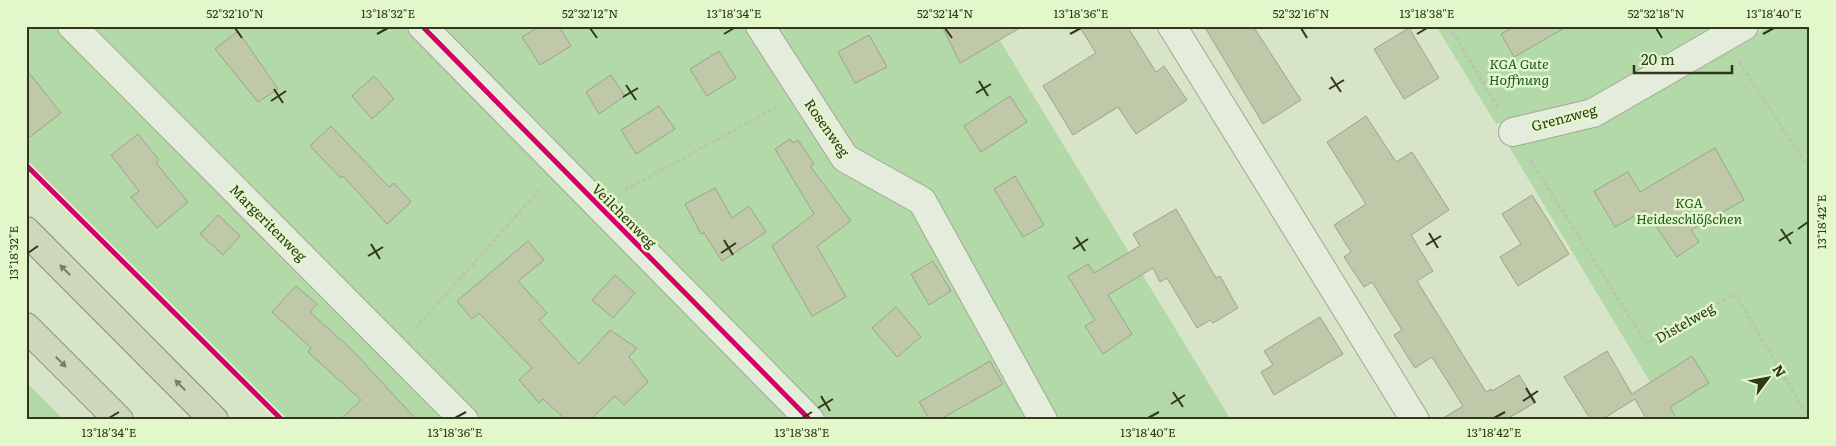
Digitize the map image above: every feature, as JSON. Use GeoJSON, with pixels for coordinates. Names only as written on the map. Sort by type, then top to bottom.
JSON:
{"type":"FeatureCollection","features":[{"type":"Feature","properties":{"kind":"highway"},"geometry":{"type":"LineString","coordinates":[[26,231],[214,420]]}},
{"type":"Feature","properties":{"kind":"highway"},"geometry":{"type":"LineString","coordinates":[[26,327],[119,420]]}},
{"type":"Feature","properties":{"kind":"street","name":"Margeritenweg"},"geometry":{"type":"LineString","coordinates":[[72,26],[464,420]]}},
{"type":"Feature","properties":{"kind":"street","name":"Veilchenweg"},"geometry":{"type":"LineString","coordinates":[[422,26],[810,420]]}},
{"type":"Feature","properties":{"kind":"street","name":"Rosenweg"},"geometry":{"type":"LineString","coordinates":[[760,26],[844,158],[922,200],[1043,420]]}},
{"type":"Feature","properties":{"kind":"street"},"geometry":{"type":"LineString","coordinates":[[1172,26],[1415,420]]}},
{"type":"Feature","properties":{"kind":"street","name":"Grenzweg"},"geometry":{"type":"LineString","coordinates":[[1513,132],[1593,113],[1734,33]]}},
{"type":"Feature","properties":{"kind":"path"},"geometry":{"type":"LineString","coordinates":[[1449,26],[1513,132]]}},
{"type":"Feature","properties":{"kind":"path"},"geometry":{"type":"LineString","coordinates":[[1734,33],[1810,170]]}},
{"type":"Feature","properties":{"kind":"path"},"geometry":{"type":"LineString","coordinates":[[598,205],[802,93]]}},
{"type":"Feature","properties":{"kind":"path"},"geometry":{"type":"LineString","coordinates":[[395,351],[560,167]]}},
{"type":"Feature","properties":{"kind":"green space"},"geometry":{"type":"Polygon","coordinates":[[[26,26],[991,26],[1231,420],[288,420],[26,159],[26,26]]]}},
{"type":"Feature","properties":{"kind":"green space","name":"KGA Gute Hoffnung"},"geometry":{"type":"Polygon","coordinates":[[[1436,26],[1720,26],[1590,102],[1496,124],[1436,26]]]}},
{"type":"Feature","properties":{"kind":"green space","name":"KGA Heideschlößchen"},"geometry":{"type":"Polygon","coordinates":[[[1769,26],[1810,26],[1810,420],[1673,420],[1508,145],[1599,123],[1737,46],[1769,26]]]}},
{"type":"Feature","properties":{"kind":"green space"},"geometry":{"type":"Polygon","coordinates":[[[26,382],[64,420],[26,420],[26,382]]]}},
{"type":"Feature","properties":{"kind":"building"},"geometry":{"type":"Polygon","coordinates":[[[540,26],[559,26],[571,46],[540,65],[522,37],[540,26]]]}},
{"type":"Feature","properties":{"kind":"building"},"geometry":{"type":"Polygon","coordinates":[[[942,26],[1023,26],[960,63],[942,26]]]}},
{"type":"Feature","properties":{"kind":"building"},"geometry":{"type":"Polygon","coordinates":[[[1079,26],[1127,26],[1156,72],[1164,66],[1187,100],[1136,134],[1118,107],[1073,135],[1043,86],[1096,53],[1079,26]]]}},
{"type":"Feature","properties":{"kind":"building"},"geometry":{"type":"Polygon","coordinates":[[[1204,26],[1253,26],[1301,100],[1263,124],[1204,26]]]}},
{"type":"Feature","properties":{"kind":"building"},"geometry":{"type":"Polygon","coordinates":[[[1515,26],[1568,26],[1514,57],[1501,34],[1515,26]]]}},
{"type":"Feature","properties":{"kind":"building"},"geometry":{"type":"Polygon","coordinates":[[[1409,28],[1439,78],[1404,99],[1374,49],[1409,28]]]}},
{"type":"Feature","properties":{"kind":"building"},"geometry":{"type":"Polygon","coordinates":[[[238,31],[278,89],[258,102],[215,49],[238,31]]]}},
{"type":"Feature","properties":{"kind":"building"},"geometry":{"type":"Polygon","coordinates":[[[869,35],[887,67],[855,83],[838,52],[869,35]]]}},
{"type":"Feature","properties":{"kind":"building"},"geometry":{"type":"Polygon","coordinates":[[[719,51],[736,78],[707,96],[690,69],[719,51]]]}},
{"type":"Feature","properties":{"kind":"building"},"geometry":{"type":"Polygon","coordinates":[[[26,69],[61,113],[26,140],[26,69]]]}},
{"type":"Feature","properties":{"kind":"building"},"geometry":{"type":"Polygon","coordinates":[[[611,75],[625,96],[599,114],[586,92],[611,75]]]}},
{"type":"Feature","properties":{"kind":"building"},"geometry":{"type":"Polygon","coordinates":[[[374,76],[394,99],[372,119],[352,96],[374,76]]]}},
{"type":"Feature","properties":{"kind":"building"},"geometry":{"type":"Polygon","coordinates":[[[1010,96],[1027,122],[981,152],[964,126],[1010,96]]]}},
{"type":"Feature","properties":{"kind":"building"},"geometry":{"type":"Polygon","coordinates":[[[659,106],[675,129],[636,154],[621,130],[659,106]]]}},
{"type":"Feature","properties":{"kind":"building"},"geometry":{"type":"Polygon","coordinates":[[[1366,116],[1396,162],[1412,152],[1449,210],[1411,235],[1433,271],[1417,281],[1486,392],[1491,389],[1492,391],[1519,375],[1536,402],[1509,418],[1509,420],[1440,420],[1463,406],[1432,357],[1415,368],[1394,335],[1402,330],[1372,282],[1364,287],[1344,257],[1351,252],[1334,225],[1366,204],[1327,142],[1366,116]]]}},
{"type":"Feature","properties":{"kind":"building"},"geometry":{"type":"Polygon","coordinates":[[[331,126],[389,187],[394,183],[411,202],[387,224],[343,176],[341,178],[310,146],[331,126]]]}},
{"type":"Feature","properties":{"kind":"building"},"geometry":{"type":"Polygon","coordinates":[[[138,134],[159,160],[156,163],[188,202],[157,228],[131,197],[139,191],[111,155],[138,134]]]}},
{"type":"Feature","properties":{"kind":"building"},"geometry":{"type":"Polygon","coordinates":[[[790,139],[793,143],[798,140],[814,164],[810,166],[851,221],[817,246],[846,297],[812,316],[772,246],[814,214],[775,149],[790,139]]]}},
{"type":"Feature","properties":{"kind":"building"},"geometry":{"type":"Polygon","coordinates":[[[1715,148],[1744,200],[1691,230],[1699,242],[1677,257],[1645,210],[1615,227],[1594,191],[1628,172],[1640,192],[1715,148]]]}},
{"type":"Feature","properties":{"kind":"building"},"geometry":{"type":"Polygon","coordinates":[[[1015,176],[1044,225],[1023,237],[994,189],[1015,176]]]}},
{"type":"Feature","properties":{"kind":"building"},"geometry":{"type":"Polygon","coordinates":[[[715,188],[732,218],[749,206],[766,232],[722,261],[704,233],[701,234],[685,204],[715,188]]]}},
{"type":"Feature","properties":{"kind":"building"},"geometry":{"type":"Polygon","coordinates":[[[1532,195],[1569,254],[1518,286],[1500,257],[1521,244],[1502,214],[1532,195]]]}},
{"type":"Feature","properties":{"kind":"building"},"geometry":{"type":"Polygon","coordinates":[[[1176,209],[1216,278],[1220,276],[1238,308],[1213,323],[1210,320],[1197,328],[1167,278],[1160,282],[1153,268],[1108,295],[1132,334],[1103,354],[1085,326],[1095,320],[1068,276],[1088,264],[1094,273],[1140,246],[1133,234],[1176,209]]]}},
{"type":"Feature","properties":{"kind":"building"},"geometry":{"type":"Polygon","coordinates":[[[218,215],[240,236],[223,255],[200,234],[218,215]]]}},
{"type":"Feature","properties":{"kind":"building"},"geometry":{"type":"Polygon","coordinates":[[[528,241],[544,260],[518,281],[547,313],[539,320],[579,364],[610,330],[637,348],[629,357],[648,382],[624,405],[615,396],[590,420],[566,420],[543,399],[539,403],[519,380],[532,368],[479,313],[472,319],[457,301],[528,241]]]}},
{"type":"Feature","properties":{"kind":"building"},"geometry":{"type":"Polygon","coordinates":[[[933,261],[951,291],[929,305],[911,274],[933,261]]]}},
{"type":"Feature","properties":{"kind":"building"},"geometry":{"type":"Polygon","coordinates":[[[615,275],[635,293],[613,318],[592,300],[615,275]]]}},
{"type":"Feature","properties":{"kind":"building"},"geometry":{"type":"Polygon","coordinates":[[[296,286],[317,304],[310,312],[352,350],[417,420],[340,420],[361,400],[308,352],[311,348],[272,312],[296,286]]]}},
{"type":"Feature","properties":{"kind":"building"},"geometry":{"type":"Polygon","coordinates":[[[896,307],[921,337],[897,357],[872,328],[896,307]]]}},
{"type":"Feature","properties":{"kind":"building"},"geometry":{"type":"Polygon","coordinates":[[[1320,317],[1343,354],[1274,395],[1261,372],[1273,365],[1264,351],[1320,317]]]}},
{"type":"Feature","properties":{"kind":"building"},"geometry":{"type":"Polygon","coordinates":[[[1607,351],[1632,394],[1692,356],[1709,383],[1670,407],[1677,420],[1647,420],[1635,399],[1601,420],[1591,420],[1564,377],[1607,351]]]}},
{"type":"Feature","properties":{"kind":"building"},"geometry":{"type":"Polygon","coordinates":[[[990,361],[1003,384],[939,420],[930,420],[919,402],[990,361]]]}},
{"type":"Feature","properties":{"kind":"cycle path"},"geometry":{"type":"LineString","coordinates":[[422,26],[810,420]]}},
{"type":"Feature","properties":{"kind":"cycle path"},"geometry":{"type":"LineString","coordinates":[[26,165],[282,420]]}}]}
